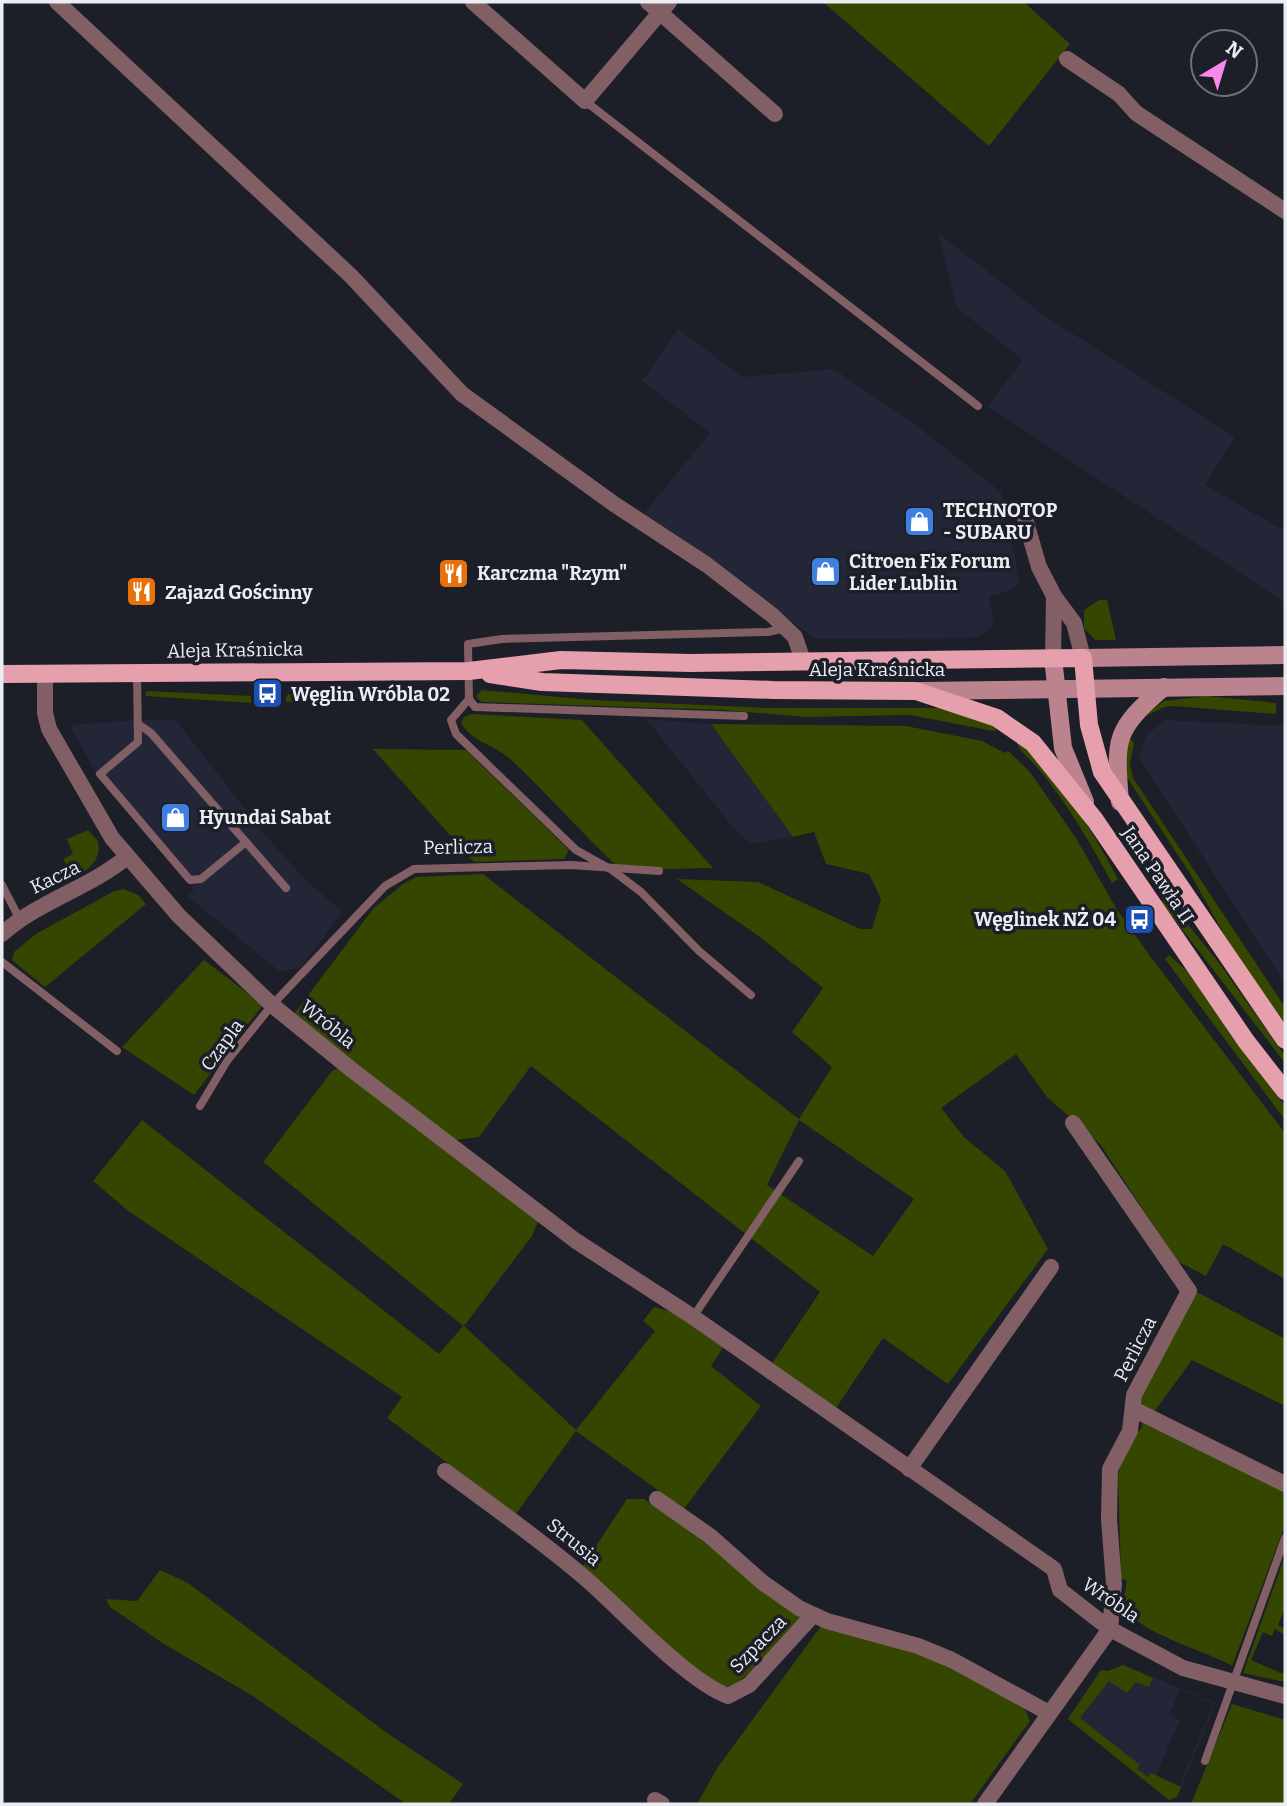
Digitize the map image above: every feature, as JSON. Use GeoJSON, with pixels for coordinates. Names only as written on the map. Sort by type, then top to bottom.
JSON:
{"type":"FeatureCollection","features":[{"type":"Feature","properties":{"kind":"main road","name":"Aleja Kraśnicka"},"geometry":{"type":"LineString","coordinates":[[2,674],[469,671],[561,660],[691,663],[1285,655]]}},
{"type":"Feature","properties":{"kind":"main road","name":"Jana Pawła II"},"geometry":{"type":"LineString","coordinates":[[1053,658],[1063,748],[1095,820],[1232,1021],[1285,1091]]}},
{"type":"Feature","properties":{"kind":"main road","name":"Jana Pawła II"},"geometry":{"type":"LineString","coordinates":[[1083,658],[1092,745],[1102,772],[1285,1040]]}},
{"type":"Feature","properties":{"kind":"main road","name":"Aleja Kraśnicka"},"geometry":{"type":"LineString","coordinates":[[469,671],[542,682],[773,690],[916,691],[1285,685]]}},
{"type":"Feature","properties":{"kind":"main road"},"geometry":{"type":"LineString","coordinates":[[1120,802],[1116,753],[1120,737],[1138,710],[1164,687]]}},
{"type":"Feature","properties":{"kind":"main road"},"geometry":{"type":"LineString","coordinates":[[916,691],[976,709],[1015,729],[1039,750],[1095,820]]}},
{"type":"Feature","properties":{"kind":"street"},"geometry":{"type":"LineString","coordinates":[[57,2],[351,276],[462,394],[614,505],[707,565],[788,628],[795,636],[803,661]]}},
{"type":"Feature","properties":{"kind":"street"},"geometry":{"type":"LineString","coordinates":[[473,2],[585,101],[658,5],[775,114]]}},
{"type":"Feature","properties":{"kind":"street"},"geometry":{"type":"LineString","coordinates":[[1068,59],[1119,94],[1136,113],[1285,211]]}},
{"type":"Feature","properties":{"kind":"street"},"geometry":{"type":"LineString","coordinates":[[1023,512],[1040,567],[1054,596],[1074,623],[1083,658]]}},
{"type":"Feature","properties":{"kind":"street"},"geometry":{"type":"LineString","coordinates":[[1053,658],[1054,596]]}},
{"type":"Feature","properties":{"kind":"street","name":"Wróbla"},"geometry":{"type":"LineString","coordinates":[[44,673],[48,729],[78,784],[127,857],[179,916],[272,1005],[352,1070],[576,1241],[693,1317],[1054,1569],[1060,1590],[1110,1629],[1183,1668],[1285,1696]]}},
{"type":"Feature","properties":{"kind":"street","name":"Kacza"},"geometry":{"type":"LineString","coordinates":[[2,934],[19,918],[103,876],[127,857]]}},
{"type":"Feature","properties":{"kind":"street","name":"Perlicza"},"geometry":{"type":"LineString","coordinates":[[1073,1123],[1189,1290],[1140,1381],[1134,1395],[1130,1431],[1110,1469],[1109,1519],[1114,1584],[1110,1629]]}},
{"type":"Feature","properties":{"kind":"street"},"geometry":{"type":"LineString","coordinates":[[909,1469],[1051,1267]]}},
{"type":"Feature","properties":{"kind":"street"},"geometry":{"type":"LineString","coordinates":[[1133,1409],[1285,1484]]}},
{"type":"Feature","properties":{"kind":"street","name":"Strusia"},"geometry":{"type":"LineString","coordinates":[[445,1471],[549,1547],[669,1654],[718,1692],[728,1696]]}},
{"type":"Feature","properties":{"kind":"street"},"geometry":{"type":"LineString","coordinates":[[657,1499],[710,1536],[762,1582],[813,1615],[918,1646],[952,1660],[1049,1713]]}},
{"type":"Feature","properties":{"kind":"street","name":"Szpacza"},"geometry":{"type":"LineString","coordinates":[[728,1696],[749,1685],[813,1615]]}},
{"type":"Feature","properties":{"kind":"street"},"geometry":{"type":"LineString","coordinates":[[985,1804],[1110,1629]]}},
{"type":"Feature","properties":{"kind":"lane"},"geometry":{"type":"LineString","coordinates":[[585,101],[978,406]]}},
{"type":"Feature","properties":{"kind":"lane"},"geometry":{"type":"LineString","coordinates":[[744,716],[483,708],[471,705],[468,644],[502,639],[768,632],[788,628]]}},
{"type":"Feature","properties":{"kind":"lane"},"geometry":{"type":"LineString","coordinates":[[137,672],[138,742],[100,774],[190,880],[201,879],[246,842]]}},
{"type":"Feature","properties":{"kind":"lane"},"geometry":{"type":"LineString","coordinates":[[469,699],[451,720],[456,734],[576,850],[612,870],[641,892],[699,951],[751,995]]}},
{"type":"Feature","properties":{"kind":"lane"},"geometry":{"type":"LineString","coordinates":[[138,724],[150,733],[286,888]]}},
{"type":"Feature","properties":{"kind":"lane","name":"Perlicza"},"geometry":{"type":"LineString","coordinates":[[272,1005],[386,886],[414,869],[571,865],[612,870],[659,871]]}},
{"type":"Feature","properties":{"kind":"lane"},"geometry":{"type":"LineString","coordinates":[[2,886],[19,918]]}},
{"type":"Feature","properties":{"kind":"lane"},"geometry":{"type":"LineString","coordinates":[[2,962],[117,1051]]}},
{"type":"Feature","properties":{"kind":"lane","name":"Czapla"},"geometry":{"type":"LineString","coordinates":[[200,1106],[227,1061],[272,1005]]}},
{"type":"Feature","properties":{"kind":"lane"},"geometry":{"type":"LineString","coordinates":[[693,1317],[799,1161]]}},
{"type":"Feature","properties":{"kind":"lane"},"geometry":{"type":"LineString","coordinates":[[1205,1761],[1285,1538]]}},
{"type":"Feature","properties":{"kind":"shaded area"},"geometry":{"type":"Polygon","coordinates":[[[938,233],[1045,316],[1235,437],[1205,485],[1285,531],[1285,603],[988,406],[1023,360],[957,308],[938,233]]]}},
{"type":"Feature","properties":{"kind":"shaded area"},"geometry":{"type":"Polygon","coordinates":[[[678,329],[743,377],[834,369],[917,426],[1001,492],[1020,583],[1007,592],[989,596],[994,625],[977,638],[816,639],[642,516],[710,433],[642,381],[678,329]]]}},
{"type":"Feature","properties":{"kind":"shaded area"},"geometry":{"type":"Polygon","coordinates":[[[646,719],[711,724],[793,837],[751,844],[736,831],[646,719]]]}},
{"type":"Feature","properties":{"kind":"shaded area"},"geometry":{"type":"Polygon","coordinates":[[[176,720],[266,836],[304,878],[342,912],[301,968],[279,971],[187,896],[194,890],[97,776],[70,725],[176,720]]]}},
{"type":"Feature","properties":{"kind":"shaded area"},"geometry":{"type":"Polygon","coordinates":[[[1164,720],[1285,726],[1285,983],[1139,758],[1146,736],[1164,720]]]}},
{"type":"Feature","properties":{"kind":"shaded area"},"geometry":{"type":"Polygon","coordinates":[[[1123,1665],[1216,1703],[1177,1797],[1169,1800],[1068,1719],[1101,1670],[1108,1671],[1123,1665]],[[1180,1690],[1169,1715],[1180,1720],[1156,1775],[1179,1786],[1214,1704],[1180,1690]]]}},
{"type":"Feature","properties":{"kind":"green space"},"geometry":{"type":"Polygon","coordinates":[[[823,2],[1024,2],[1070,44],[989,146],[823,2]]]}},
{"type":"Feature","properties":{"kind":"green space"},"geometry":{"type":"Polygon","coordinates":[[[1099,600],[1107,600],[1116,640],[1095,640],[1084,628],[1084,610],[1099,600]]]}},
{"type":"Feature","properties":{"kind":"green space"},"geometry":{"type":"Polygon","coordinates":[[[320,689],[411,691],[341,701],[286,702],[287,695],[320,689]]]}},
{"type":"Feature","properties":{"kind":"green space"},"geometry":{"type":"Polygon","coordinates":[[[482,690],[592,700],[770,708],[945,708],[999,728],[993,731],[910,715],[805,717],[725,710],[481,702],[476,696],[482,690]]]}},
{"type":"Feature","properties":{"kind":"green space"},"geometry":{"type":"Polygon","coordinates":[[[147,691],[251,696],[251,703],[145,696],[147,691]]]}},
{"type":"Feature","properties":{"kind":"green space"},"geometry":{"type":"Polygon","coordinates":[[[1207,696],[1276,703],[1276,714],[1173,706],[1164,707],[1142,718],[1164,701],[1207,696]]]}},
{"type":"Feature","properties":{"kind":"green space"},"geometry":{"type":"Polygon","coordinates":[[[472,714],[582,720],[713,868],[621,870],[509,758],[465,729],[461,723],[464,717],[472,714]]]}},
{"type":"Feature","properties":{"kind":"green space"},"geometry":{"type":"Polygon","coordinates":[[[711,724],[906,726],[982,741],[1005,753],[1008,751],[1030,772],[1076,838],[1116,908],[1285,1133],[1285,1279],[1223,1244],[1206,1276],[1177,1261],[1100,1144],[1047,1097],[1016,1054],[941,1108],[964,1137],[1005,1171],[1048,1249],[948,1384],[883,1338],[834,1411],[771,1365],[820,1292],[531,1066],[479,1137],[456,1140],[333,1048],[294,1014],[373,909],[403,884],[416,877],[483,874],[799,1119],[832,1067],[792,1032],[823,988],[764,940],[677,879],[758,882],[860,929],[872,929],[881,899],[869,874],[826,864],[814,832],[793,837],[711,724]],[[799,1120],[767,1185],[873,1256],[914,1199],[799,1120]]]}},
{"type":"Feature","properties":{"kind":"green space"},"geometry":{"type":"Polygon","coordinates":[[[1127,735],[1134,743],[1130,764],[1133,778],[1285,1007],[1285,1025],[1235,954],[1191,875],[1126,776],[1127,735]]]}},
{"type":"Feature","properties":{"kind":"green space"},"geometry":{"type":"Polygon","coordinates":[[[1016,739],[1047,770],[1073,804],[1118,879],[1112,883],[1069,809],[1022,751],[1016,739]]]}},
{"type":"Feature","properties":{"kind":"green space"},"geometry":{"type":"Polygon","coordinates":[[[373,749],[466,750],[569,850],[564,859],[474,862],[373,749]]]}},
{"type":"Feature","properties":{"kind":"green space"},"geometry":{"type":"Polygon","coordinates":[[[88,830],[98,841],[98,853],[90,867],[74,876],[63,859],[73,854],[67,839],[88,830]]]}},
{"type":"Feature","properties":{"kind":"green space"},"geometry":{"type":"Polygon","coordinates":[[[124,889],[138,895],[146,904],[45,987],[12,960],[14,952],[36,934],[114,891],[124,889]]]}},
{"type":"Feature","properties":{"kind":"green space"},"geometry":{"type":"Polygon","coordinates":[[[1166,898],[1220,964],[1285,1056],[1285,1063],[1161,902],[1166,898]]]}},
{"type":"Feature","properties":{"kind":"green space"},"geometry":{"type":"Polygon","coordinates":[[[1169,955],[1188,972],[1233,1038],[1285,1106],[1285,1120],[1165,959],[1169,955]]]}},
{"type":"Feature","properties":{"kind":"green space"},"geometry":{"type":"Polygon","coordinates":[[[204,960],[263,1005],[194,1095],[122,1047],[204,960]]]}},
{"type":"Feature","properties":{"kind":"green space"},"geometry":{"type":"Polygon","coordinates":[[[339,1068],[538,1221],[532,1236],[464,1326],[576,1430],[655,1331],[643,1321],[654,1307],[672,1312],[724,1346],[711,1366],[761,1406],[684,1509],[576,1431],[516,1514],[387,1418],[402,1397],[127,1210],[93,1181],[142,1120],[439,1354],[463,1326],[263,1162],[332,1071],[339,1068]]]}},
{"type":"Feature","properties":{"kind":"green space"},"geometry":{"type":"Polygon","coordinates":[[[1197,1292],[1285,1339],[1285,1406],[1192,1360],[1154,1412],[1137,1404],[1163,1350],[1197,1292]]]}},
{"type":"Feature","properties":{"kind":"green space"},"geometry":{"type":"Polygon","coordinates":[[[1141,1420],[1285,1490],[1285,1525],[1232,1666],[1150,1629],[1138,1622],[1125,1606],[1127,1581],[1121,1578],[1118,1475],[1124,1452],[1142,1427],[1141,1420]]]}},
{"type":"Feature","properties":{"kind":"green space"},"geometry":{"type":"Polygon","coordinates":[[[627,1499],[644,1499],[704,1538],[804,1618],[735,1686],[720,1686],[699,1673],[581,1569],[627,1499]]]}},
{"type":"Feature","properties":{"kind":"green space"},"geometry":{"type":"Polygon","coordinates":[[[1285,1556],[1285,1608],[1278,1625],[1285,1629],[1285,1635],[1275,1629],[1272,1636],[1263,1632],[1251,1660],[1283,1674],[1285,1670],[1285,1682],[1243,1673],[1285,1556]]]}},
{"type":"Feature","properties":{"kind":"green space"},"geometry":{"type":"Polygon","coordinates":[[[160,1570],[188,1583],[387,1733],[463,1784],[449,1804],[406,1804],[253,1696],[164,1644],[110,1607],[106,1599],[137,1601],[160,1570]]]}},
{"type":"Feature","properties":{"kind":"green space"},"geometry":{"type":"Polygon","coordinates":[[[821,1626],[935,1659],[1022,1702],[1030,1721],[970,1804],[697,1804],[718,1767],[821,1626]]]}},
{"type":"Feature","properties":{"kind":"green space"},"geometry":{"type":"Polygon","coordinates":[[[1123,1665],[1153,1678],[1149,1687],[1136,1682],[1127,1693],[1109,1681],[1080,1718],[1140,1765],[1137,1769],[1148,1777],[1151,1773],[1181,1787],[1177,1797],[1169,1800],[1068,1719],[1101,1670],[1108,1671],[1123,1665]]]}},
{"type":"Feature","properties":{"kind":"green space"},"geometry":{"type":"Polygon","coordinates":[[[1232,1704],[1285,1720],[1285,1804],[1191,1804],[1232,1704]]]}},
{"type":"Feature","properties":{"kind":"place","name":"TECHNOTOP - SUBARU"},"geometry":{"type":"Point","coordinates":[920,521]}},
{"type":"Feature","properties":{"kind":"place","name":"Citroen Fix Forum Lider Lublin"},"geometry":{"type":"Point","coordinates":[826,572]}},
{"type":"Feature","properties":{"kind":"place","name":"Karczma \"Rzym\""},"geometry":{"type":"Point","coordinates":[454,573]}},
{"type":"Feature","properties":{"kind":"place","name":"Zajazd Gościnny"},"geometry":{"type":"Point","coordinates":[142,592]}},
{"type":"Feature","properties":{"kind":"place","name":"Węglin Wróbla 02"},"geometry":{"type":"Point","coordinates":[268,694]}},
{"type":"Feature","properties":{"kind":"place","name":"Hyundai Sabat"},"geometry":{"type":"Point","coordinates":[176,817]}},
{"type":"Feature","properties":{"kind":"place","name":"Węglinek NŻ 04"},"geometry":{"type":"Point","coordinates":[1139,919]}}]}
